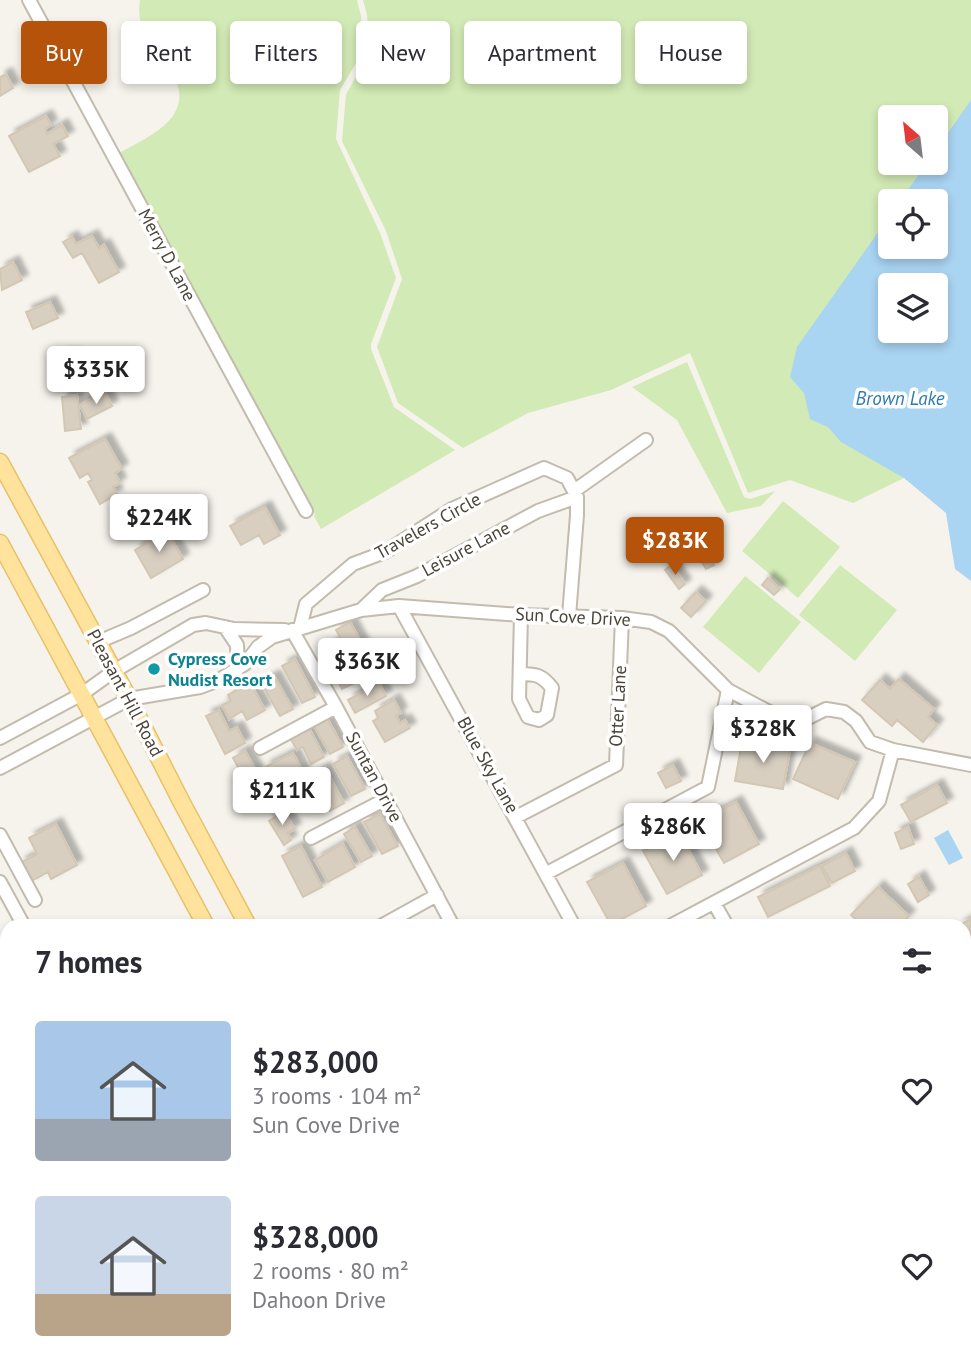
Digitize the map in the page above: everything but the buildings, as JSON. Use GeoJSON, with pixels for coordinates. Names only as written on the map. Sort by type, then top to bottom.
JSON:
{"type":"FeatureCollection","features":[{"type":"Feature","properties":{"kind":"main road","name":"Pleasant Hill Road"},"geometry":{"type":"LineString","coordinates":[[0,462],[244,919]]}},
{"type":"Feature","properties":{"kind":"main road"},"geometry":{"type":"LineString","coordinates":[[0,543],[202,919]]}},
{"type":"Feature","properties":{"kind":"street","name":"Merry D Lane"},"geometry":{"type":"LineString","coordinates":[[29,0],[306,511]]}},
{"type":"Feature","properties":{"kind":"street","name":"Leisure Lane"},"geometry":{"type":"LineString","coordinates":[[361,610],[382,590],[417,576],[575,494],[646,440]]}},
{"type":"Feature","properties":{"kind":"street","name":"Travelers Circle"},"geometry":{"type":"LineString","coordinates":[[296,629],[306,604],[353,564],[385,552],[452,509],[544,468],[567,478],[575,494]]}},
{"type":"Feature","properties":{"kind":"street"},"geometry":{"type":"LineString","coordinates":[[569,616],[578,515],[575,494]]}},
{"type":"Feature","properties":{"kind":"street"},"geometry":{"type":"LineString","coordinates":[[98,642],[203,590]]}},
{"type":"Feature","properties":{"kind":"street","name":"Sun Cove Drive"},"geometry":{"type":"LineString","coordinates":[[0,768],[129,699],[200,687],[219,680],[245,664],[258,647],[272,637],[361,610],[399,606],[521,615],[622,618],[651,622],[669,631],[728,690],[786,721],[806,719],[826,709],[844,712],[856,720],[870,742],[892,750],[971,765]]}},
{"type":"Feature","properties":{"kind":"street","name":"Blue Sky Lane"},"geometry":{"type":"LineString","coordinates":[[399,606],[570,919]]}},
{"type":"Feature","properties":{"kind":"street"},"geometry":{"type":"LineString","coordinates":[[521,615],[521,674]]}},
{"type":"Feature","properties":{"kind":"street","name":"Otter Lane"},"geometry":{"type":"LineString","coordinates":[[516,817],[615,765],[622,618]]}},
{"type":"Feature","properties":{"kind":"street","name":"Sun Cove Drive"},"geometry":{"type":"LineString","coordinates":[[0,738],[82,694],[114,671],[193,625],[296,629]]}},
{"type":"Feature","properties":{"kind":"street"},"geometry":{"type":"LineString","coordinates":[[225,627],[237,645],[238,668]]}},
{"type":"Feature","properties":{"kind":"street","name":"Suntan Drive"},"geometry":{"type":"LineString","coordinates":[[296,629],[449,919]]}},
{"type":"Feature","properties":{"kind":"street"},"geometry":{"type":"LineString","coordinates":[[547,873],[708,787],[728,690]]}},
{"type":"Feature","properties":{"kind":"street"},"geometry":{"type":"LineString","coordinates":[[260,748],[336,708]]}},
{"type":"Feature","properties":{"kind":"street"},"geometry":{"type":"LineString","coordinates":[[683,919],[855,828],[879,801],[892,750]]}},
{"type":"Feature","properties":{"kind":"street"},"geometry":{"type":"LineString","coordinates":[[311,838],[386,799]]}},
{"type":"Feature","properties":{"kind":"street"},"geometry":{"type":"LineString","coordinates":[[0,835],[35,900]]}},
{"type":"Feature","properties":{"kind":"street"},"geometry":{"type":"LineString","coordinates":[[0,882],[20,919]]}},
{"type":"Feature","properties":{"kind":"street"},"geometry":{"type":"LineString","coordinates":[[394,919],[437,895]]}},
{"type":"Feature","properties":{"kind":"street"},"geometry":{"type":"LineString","coordinates":[[714,903],[723,919]]}},
{"type":"Feature","properties":{"kind":"green space"},"geometry":{"type":"Polygon","coordinates":[[[140,0],[357,0],[361,21],[356,21],[356,63],[340,90],[336,139],[380,233],[396,278],[371,349],[394,407],[455,450],[321,529],[119,153],[154,134],[172,117],[178,106],[177,84],[216,84],[216,21],[140,21],[140,0]]]}},
{"type":"Feature","properties":{"kind":"green space"},"geometry":{"type":"Polygon","coordinates":[[[363,0],[971,0],[971,244],[948,324],[948,273],[878,273],[878,343],[943,343],[904,478],[853,503],[790,480],[748,493],[690,353],[611,390],[528,413],[463,448],[398,403],[377,347],[402,279],[386,231],[342,141],[346,94],[356,76],[356,84],[450,84],[450,21],[367,21],[363,0]]]}},
{"type":"Feature","properties":{"kind":"green space"},"geometry":{"type":"Polygon","coordinates":[[[687,362],[744,497],[750,499],[775,491],[761,506],[727,513],[677,420],[632,387],[687,362]]]}},
{"type":"Feature","properties":{"kind":"green space"},"geometry":{"type":"Polygon","coordinates":[[[783,501],[840,547],[798,598],[742,551],[783,501]]]}},
{"type":"Feature","properties":{"kind":"green space"},"geometry":{"type":"Polygon","coordinates":[[[840,565],[897,610],[855,661],[799,615],[840,565]]]}},
{"type":"Feature","properties":{"kind":"green space"},"geometry":{"type":"Polygon","coordinates":[[[745,576],[801,622],[759,673],[703,627],[745,576]]]}},
{"type":"Feature","properties":{"kind":"water","name":"Brown Lake"},"geometry":{"type":"Polygon","coordinates":[[[971,100],[971,581],[955,569],[946,513],[904,478],[841,442],[828,427],[810,419],[804,393],[790,377],[797,347],[878,232],[878,259],[948,259],[948,189],[909,189],[918,175],[948,175],[948,133],[971,100]]]}},
{"type":"Feature","properties":{"kind":"water"},"geometry":{"type":"Polygon","coordinates":[[[948,830],[963,858],[949,865],[934,838],[948,830]]]}},
{"type":"Feature","properties":{"kind":"place","name":"Cypress Cove Nudist Resort"},"geometry":{"type":"Point","coordinates":[154,669]}}]}
